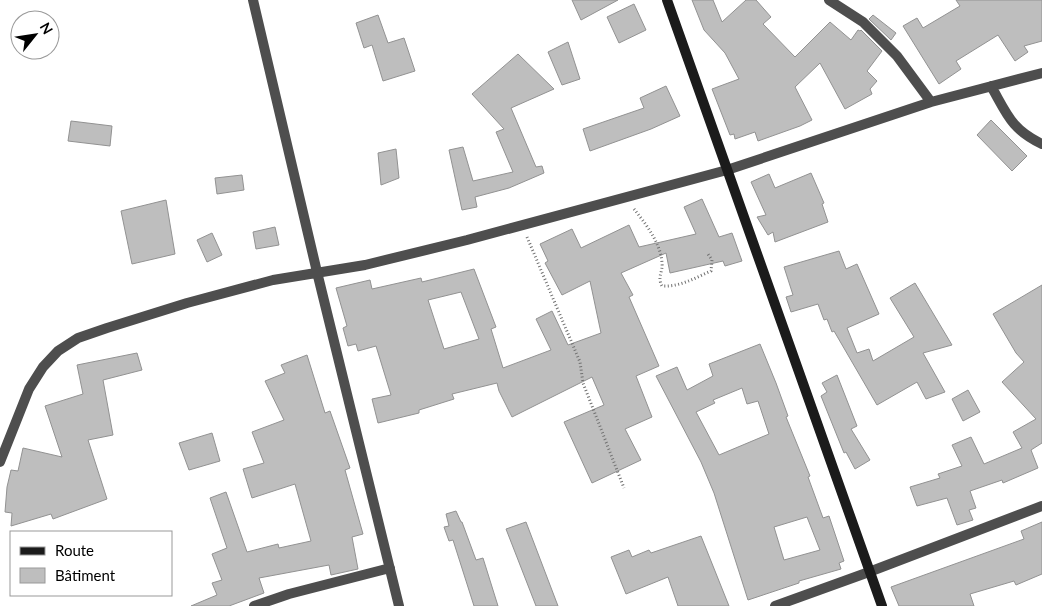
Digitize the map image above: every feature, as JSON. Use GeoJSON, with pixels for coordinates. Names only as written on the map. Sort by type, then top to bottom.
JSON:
{"type":"FeatureCollection","features":[{"type":"Feature","properties":{"kind":"street"},"geometry":{"type":"LineString","coordinates":[[253,0],[399,606]]}},
{"type":"Feature","properties":{"kind":"street"},"geometry":{"type":"LineString","coordinates":[[667,0],[882,606]]}},
{"type":"Feature","properties":{"kind":"street"},"geometry":{"type":"LineString","coordinates":[[829,0],[863,22],[897,56],[931,102]]}},
{"type":"Feature","properties":{"kind":"street"},"geometry":{"type":"LineString","coordinates":[[0,460],[29,389],[43,366],[58,351],[78,338],[187,303],[273,280],[365,265],[727,170],[931,102],[1042,73]]}},
{"type":"Feature","properties":{"kind":"street"},"geometry":{"type":"LineString","coordinates":[[991,86],[1012,123],[1028,138],[1042,144]]}},
{"type":"Feature","properties":{"kind":"street"},"geometry":{"type":"LineString","coordinates":[[775,606],[1042,506]]}},
{"type":"Feature","properties":{"kind":"street"},"geometry":{"type":"LineString","coordinates":[[254,606],[289,594],[390,568]]}},
{"type":"Feature","properties":{"kind":"path"},"geometry":{"type":"LineString","coordinates":[[624,197],[651,234],[659,249],[662,262],[659,280],[662,286],[671,287],[681,284],[711,271],[712,260],[708,254]]}},
{"type":"Feature","properties":{"kind":"path"},"geometry":{"type":"LineString","coordinates":[[522,225],[580,362],[583,382],[624,488]]}},
{"type":"Feature","properties":{"kind":"building"},"geometry":{"type":"Polygon","coordinates":[[[572,0],[618,0],[581,20],[572,0]]]}},
{"type":"Feature","properties":{"kind":"building"},"geometry":{"type":"Polygon","coordinates":[[[692,0],[713,0],[722,22],[746,0],[756,0],[771,17],[763,24],[795,57],[830,22],[851,40],[858,30],[861,30],[882,51],[867,71],[877,81],[870,89],[872,94],[845,109],[820,63],[795,87],[812,120],[758,141],[755,132],[735,139],[734,134],[730,135],[712,89],[739,79],[725,53],[704,30],[692,0]]]}},
{"type":"Feature","properties":{"kind":"building"},"geometry":{"type":"Polygon","coordinates":[[[956,0],[1042,0],[1042,41],[1024,46],[1028,52],[1015,61],[998,35],[956,61],[961,69],[939,84],[903,26],[917,18],[923,28],[960,6],[956,0]]]}},
{"type":"Feature","properties":{"kind":"building"},"geometry":{"type":"Polygon","coordinates":[[[634,4],[646,30],[619,43],[607,17],[634,4]]]}},
{"type":"Feature","properties":{"kind":"building"},"geometry":{"type":"Polygon","coordinates":[[[378,15],[388,43],[404,38],[415,71],[383,81],[372,45],[364,48],[356,23],[378,15]]]}},
{"type":"Feature","properties":{"kind":"building"},"geometry":{"type":"Polygon","coordinates":[[[873,15],[896,33],[891,40],[869,19],[873,15]]]}},
{"type":"Feature","properties":{"kind":"building"},"geometry":{"type":"Polygon","coordinates":[[[568,42],[580,79],[562,85],[548,52],[568,42]]]}},
{"type":"Feature","properties":{"kind":"building"},"geometry":{"type":"Polygon","coordinates":[[[518,54],[554,89],[511,108],[536,167],[542,166],[544,173],[509,188],[475,197],[477,207],[462,210],[449,150],[463,147],[473,181],[513,172],[496,132],[504,129],[472,94],[518,54]]]}},
{"type":"Feature","properties":{"kind":"building"},"geometry":{"type":"Polygon","coordinates":[[[666,86],[680,116],[651,129],[590,151],[583,129],[644,108],[640,98],[666,86]]]}},
{"type":"Feature","properties":{"kind":"building"},"geometry":{"type":"Polygon","coordinates":[[[991,120],[1027,156],[1012,171],[977,135],[991,120]]]}},
{"type":"Feature","properties":{"kind":"building"},"geometry":{"type":"Polygon","coordinates":[[[71,121],[112,126],[110,146],[68,141],[71,121]]]}},
{"type":"Feature","properties":{"kind":"building"},"geometry":{"type":"Polygon","coordinates":[[[396,149],[399,178],[381,185],[378,153],[396,149]]]}},
{"type":"Feature","properties":{"kind":"building"},"geometry":{"type":"Polygon","coordinates":[[[811,173],[824,203],[822,204],[828,222],[775,242],[773,232],[768,235],[757,217],[766,215],[751,182],[769,174],[775,188],[811,173]]]}},
{"type":"Feature","properties":{"kind":"building"},"geometry":{"type":"Polygon","coordinates":[[[242,175],[244,190],[217,194],[215,178],[242,175]]]}},
{"type":"Feature","properties":{"kind":"building"},"geometry":{"type":"Polygon","coordinates":[[[702,199],[719,237],[732,233],[742,261],[725,266],[723,261],[670,273],[666,253],[621,273],[633,295],[629,297],[659,366],[636,376],[652,417],[625,429],[641,460],[592,483],[564,422],[604,405],[592,377],[512,417],[497,383],[452,394],[454,399],[419,410],[419,413],[378,423],[372,399],[391,395],[376,346],[358,351],[356,344],[348,346],[343,328],[347,326],[336,288],[370,280],[372,289],[421,278],[422,282],[474,269],[496,327],[491,329],[503,368],[551,350],[536,319],[552,311],[568,345],[601,333],[590,281],[562,295],[545,263],[548,261],[540,244],[572,229],[581,248],[629,225],[639,247],[696,234],[684,207],[702,199]],[[461,292],[428,300],[444,349],[479,339],[461,292]]]}},
{"type":"Feature","properties":{"kind":"building"},"geometry":{"type":"Polygon","coordinates":[[[166,200],[175,254],[132,264],[121,211],[166,200]]]}},
{"type":"Feature","properties":{"kind":"building"},"geometry":{"type":"Polygon","coordinates":[[[275,227],[279,245],[256,249],[253,232],[275,227]]]}},
{"type":"Feature","properties":{"kind":"building"},"geometry":{"type":"Polygon","coordinates":[[[212,233],[222,255],[207,262],[197,240],[212,233]]]}},
{"type":"Feature","properties":{"kind":"building"},"geometry":{"type":"Polygon","coordinates":[[[839,251],[846,269],[857,264],[879,314],[847,328],[857,353],[869,349],[873,361],[914,337],[890,298],[915,283],[952,345],[923,353],[945,392],[926,399],[917,382],[877,405],[834,331],[832,332],[827,319],[824,320],[818,304],[791,312],[786,297],[793,295],[784,267],[839,251]]]}},
{"type":"Feature","properties":{"kind":"building"},"geometry":{"type":"Polygon","coordinates":[[[1042,285],[1042,443],[1031,450],[1038,468],[1003,483],[1002,480],[970,491],[976,508],[969,510],[973,520],[957,525],[947,498],[917,506],[910,487],[940,478],[938,474],[962,466],[952,445],[971,437],[984,464],[1022,448],[1013,432],[1036,419],[1002,382],[1024,362],[1016,353],[993,314],[1042,285]]]}},
{"type":"Feature","properties":{"kind":"building"},"geometry":{"type":"Polygon","coordinates":[[[760,344],[788,416],[786,417],[810,476],[808,477],[823,518],[829,516],[844,561],[839,563],[841,569],[799,581],[799,583],[748,600],[714,493],[701,462],[656,376],[677,367],[687,390],[713,376],[709,364],[760,344]],[[742,388],[713,400],[715,403],[696,412],[719,455],[769,434],[758,401],[747,404],[742,388]],[[807,517],[774,527],[784,560],[820,550],[807,517]]]}},
{"type":"Feature","properties":{"kind":"building"},"geometry":{"type":"Polygon","coordinates":[[[137,353],[142,370],[103,380],[113,435],[88,440],[107,499],[53,519],[51,514],[11,526],[12,513],[5,512],[7,487],[11,470],[18,471],[23,448],[62,457],[45,406],[83,394],[77,365],[137,353]]]}},
{"type":"Feature","properties":{"kind":"building"},"geometry":{"type":"Polygon","coordinates":[[[307,355],[325,413],[330,411],[350,468],[345,470],[363,534],[352,537],[358,569],[331,575],[329,565],[259,578],[264,593],[229,606],[191,606],[217,595],[212,583],[222,580],[212,554],[227,548],[210,498],[226,492],[247,552],[278,544],[279,548],[311,541],[295,484],[252,498],[243,469],[264,463],[252,432],[284,420],[265,381],[285,373],[281,365],[307,355]]]}},
{"type":"Feature","properties":{"kind":"building"},"geometry":{"type":"Polygon","coordinates":[[[837,375],[857,426],[851,429],[870,460],[855,469],[846,452],[844,453],[821,396],[827,392],[822,383],[837,375]]]}},
{"type":"Feature","properties":{"kind":"building"},"geometry":{"type":"Polygon","coordinates":[[[968,390],[980,412],[963,421],[952,399],[968,390]]]}},
{"type":"Feature","properties":{"kind":"building"},"geometry":{"type":"Polygon","coordinates":[[[212,433],[220,461],[189,470],[179,443],[212,433]]]}},
{"type":"Feature","properties":{"kind":"building"},"geometry":{"type":"Polygon","coordinates":[[[456,511],[476,560],[483,558],[498,606],[474,606],[453,540],[449,541],[444,527],[449,526],[446,514],[456,511]]]}},
{"type":"Feature","properties":{"kind":"building"},"geometry":{"type":"Polygon","coordinates":[[[526,522],[558,606],[536,606],[506,529],[526,522]]]}},
{"type":"Feature","properties":{"kind":"building"},"geometry":{"type":"Polygon","coordinates":[[[1042,522],[1042,574],[1016,585],[1014,581],[970,594],[974,606],[899,606],[891,587],[1024,539],[1021,531],[1042,522]]]}},
{"type":"Feature","properties":{"kind":"building"},"geometry":{"type":"Polygon","coordinates":[[[701,536],[729,606],[678,606],[668,577],[626,594],[611,557],[629,550],[632,557],[649,550],[651,553],[701,536]]]}}]}
